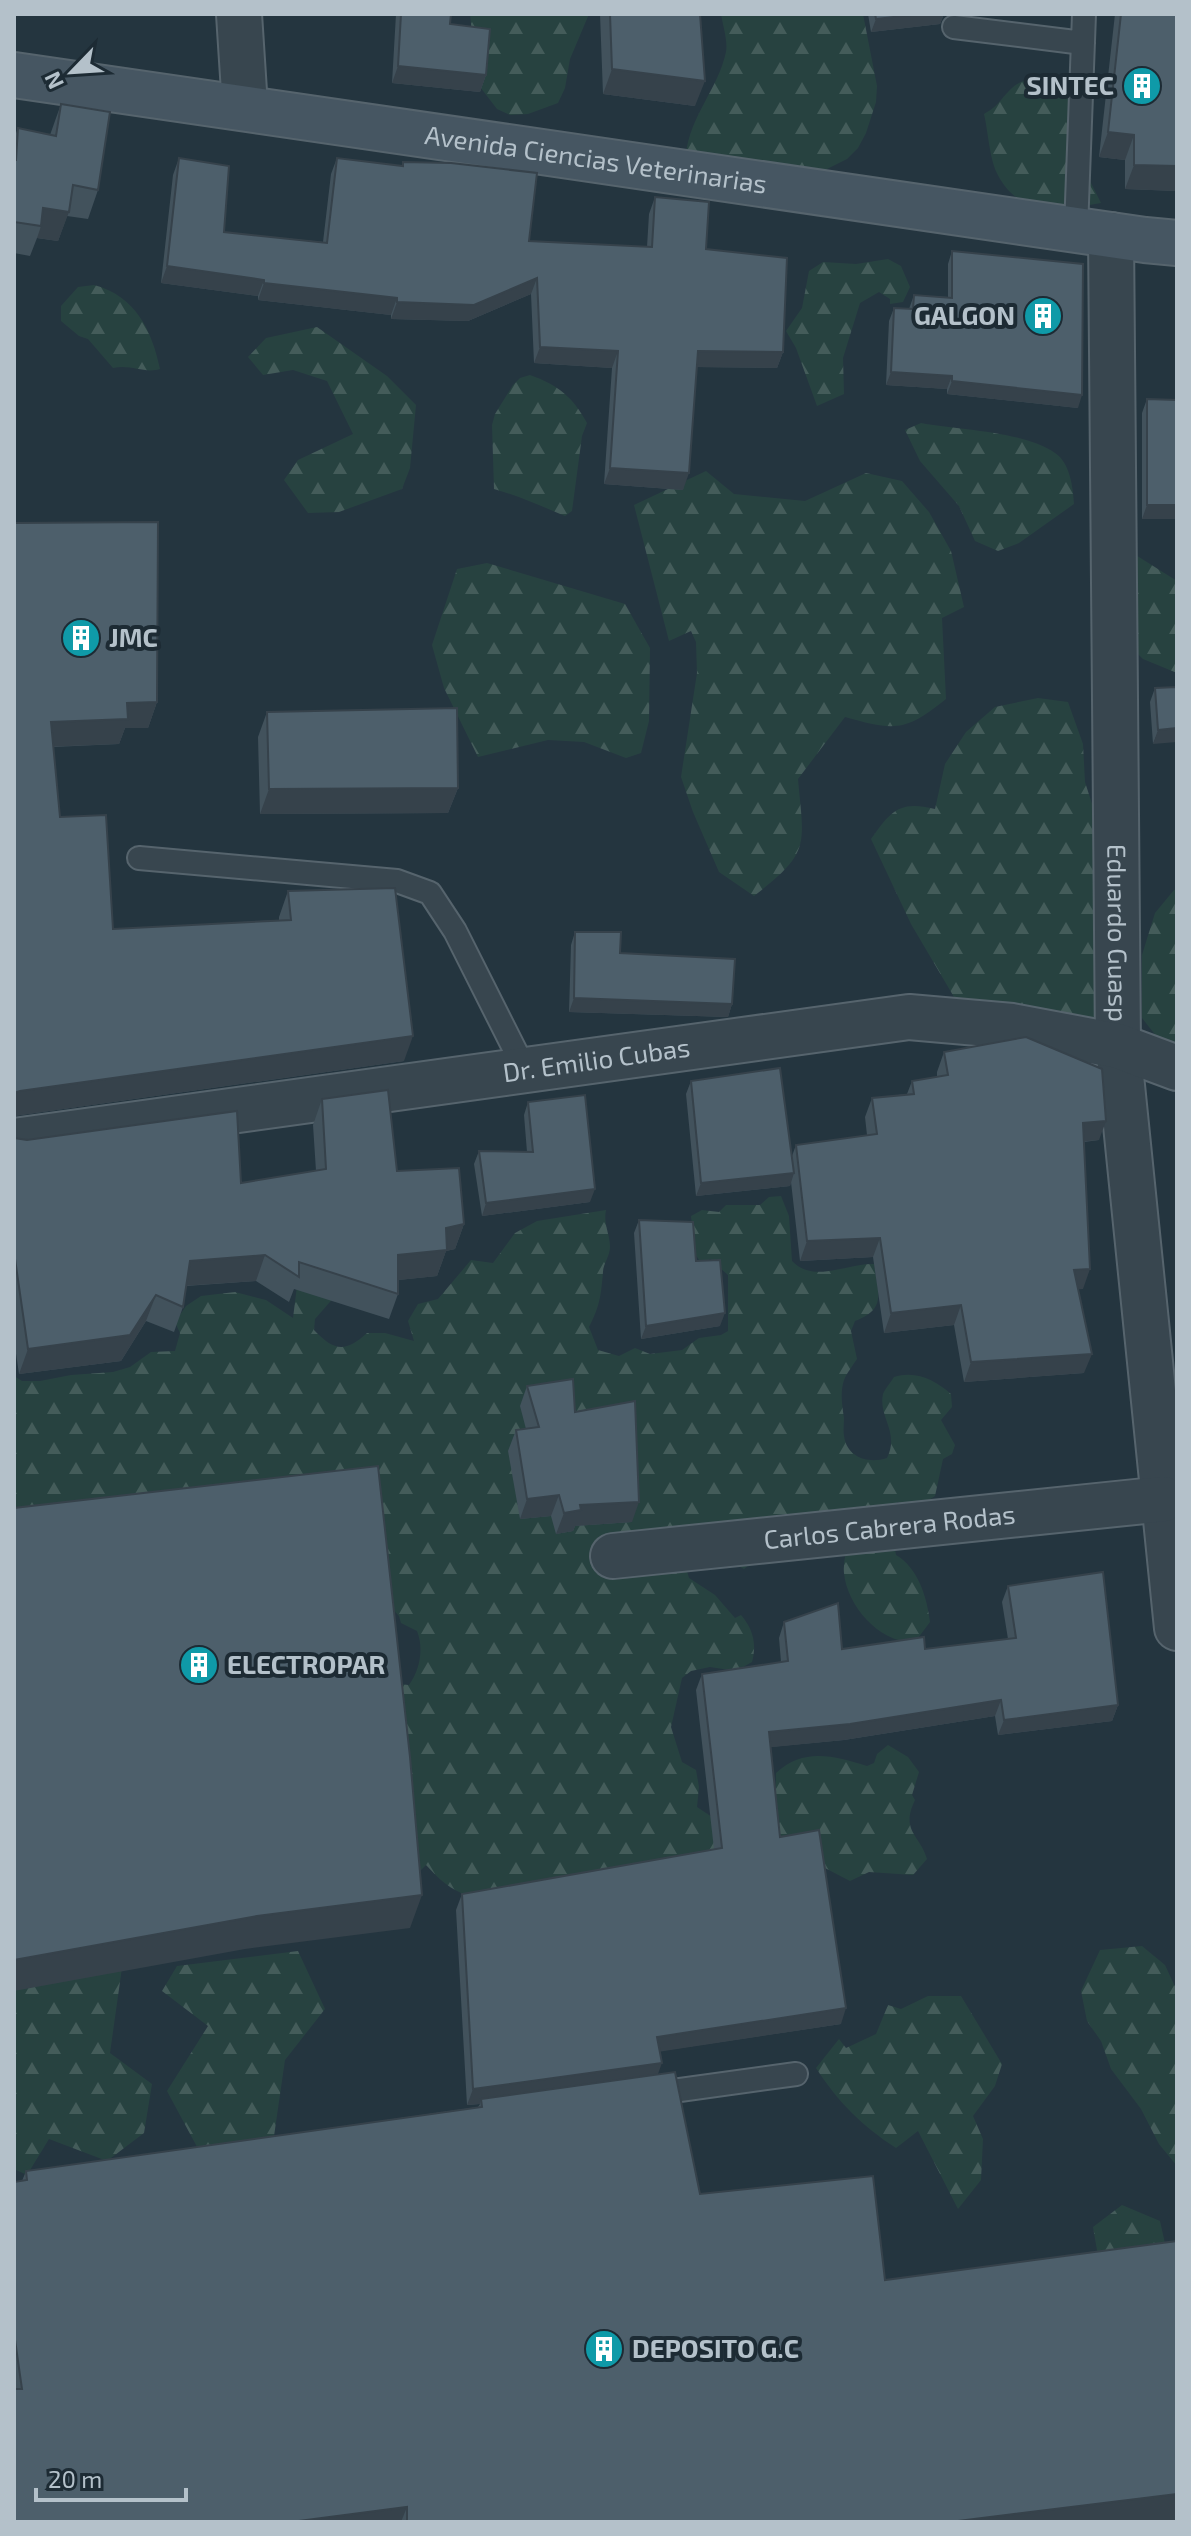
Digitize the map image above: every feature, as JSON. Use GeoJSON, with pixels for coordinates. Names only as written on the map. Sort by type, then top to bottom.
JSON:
{"type":"FeatureCollection","features":[{"type":"Feature","properties":{"kind":"main road","name":"Avenida Ciencias Veterinarias"},"geometry":{"type":"LineString","coordinates":[[14,75],[1177,243]]}},
{"type":"Feature","properties":{"kind":"street"},"geometry":{"type":"LineString","coordinates":[[239,14],[245,107]]}},
{"type":"Feature","properties":{"kind":"street","name":"Eduardo Guasp"},"geometry":{"type":"LineString","coordinates":[[1094,232],[1118,1046],[1177,1628]]}},
{"type":"Feature","properties":{"kind":"street","name":"Dr. Emilio Cubas"},"geometry":{"type":"LineString","coordinates":[[14,1141],[909,1017],[1012,1026],[1118,1046],[1177,1068]]}},
{"type":"Feature","properties":{"kind":"street","name":"Carlos Cabrera Rodas"},"geometry":{"type":"LineString","coordinates":[[613,1556],[1164,1499]]}},
{"type":"Feature","properties":{"kind":"lane"},"geometry":{"type":"LineString","coordinates":[[1084,14],[1094,232]]}},
{"type":"Feature","properties":{"kind":"lane"},"geometry":{"type":"LineString","coordinates":[[954,27],[1083,43]]}},
{"type":"Feature","properties":{"kind":"lane"},"geometry":{"type":"LineString","coordinates":[[139,858],[397,881],[430,893],[455,931],[525,1070]]}},
{"type":"Feature","properties":{"kind":"lane"},"geometry":{"type":"LineString","coordinates":[[624,2098],[796,2074]]}},
{"type":"Feature","properties":{"kind":"green space"},"geometry":{"type":"Polygon","coordinates":[[[470,14],[589,14],[570,59],[565,88],[558,103],[528,114],[510,115],[497,109],[477,83],[470,14]]]}},
{"type":"Feature","properties":{"kind":"green space"},"geometry":{"type":"Polygon","coordinates":[[[721,14],[863,14],[877,86],[876,102],[866,133],[847,159],[811,177],[686,154],[693,127],[726,52],[721,14]]]}},
{"type":"Feature","properties":{"kind":"green space"},"geometry":{"type":"Polygon","coordinates":[[[1067,79],[1087,104],[1092,136],[1070,147],[1066,163],[1086,173],[1101,203],[1069,208],[1039,207],[1014,196],[1004,185],[993,163],[984,114],[1024,81],[1067,79]]]}},
{"type":"Feature","properties":{"kind":"green space"},"geometry":{"type":"Polygon","coordinates":[[[888,259],[901,266],[910,287],[903,302],[890,304],[890,299],[879,292],[860,303],[843,358],[844,394],[817,406],[796,348],[786,331],[802,308],[809,271],[823,262],[856,264],[888,259]]]}},
{"type":"Feature","properties":{"kind":"green space"},"geometry":{"type":"Polygon","coordinates":[[[94,285],[121,297],[140,317],[152,341],[160,369],[113,368],[88,339],[79,336],[61,321],[61,306],[78,287],[94,285]]]}},
{"type":"Feature","properties":{"kind":"green space"},"geometry":{"type":"Polygon","coordinates":[[[317,327],[387,376],[416,405],[410,468],[402,489],[339,512],[308,513],[284,480],[298,460],[353,434],[327,381],[293,370],[263,375],[248,357],[266,338],[317,327]]]}},
{"type":"Feature","properties":{"kind":"green space"},"geometry":{"type":"Polygon","coordinates":[[[530,375],[564,393],[587,423],[582,436],[572,511],[565,516],[494,489],[492,425],[495,414],[513,385],[520,378],[530,375]]]}},
{"type":"Feature","properties":{"kind":"green space"},"geometry":{"type":"Polygon","coordinates":[[[921,423],[990,432],[1042,446],[1055,453],[1064,463],[1072,483],[1074,504],[1019,543],[998,551],[975,541],[959,506],[920,461],[905,430],[921,423]]]}},
{"type":"Feature","properties":{"kind":"green space"},"geometry":{"type":"Polygon","coordinates":[[[706,471],[734,494],[805,501],[866,473],[902,481],[929,512],[951,551],[964,607],[942,618],[946,699],[920,718],[899,726],[876,725],[845,717],[798,779],[802,834],[795,857],[786,869],[754,896],[719,872],[681,777],[697,673],[696,642],[691,631],[669,641],[634,505],[706,471]]]}},
{"type":"Feature","properties":{"kind":"green space"},"geometry":{"type":"Polygon","coordinates":[[[1123,547],[1177,581],[1177,673],[1143,659],[1114,631],[1123,547]]]}},
{"type":"Feature","properties":{"kind":"green space"},"geometry":{"type":"Polygon","coordinates":[[[487,563],[625,604],[650,648],[649,721],[641,753],[626,758],[584,742],[548,740],[478,757],[444,688],[432,645],[457,569],[487,563]]]}},
{"type":"Feature","properties":{"kind":"green space"},"geometry":{"type":"Polygon","coordinates":[[[1038,698],[1068,702],[1083,744],[1085,782],[1108,854],[1106,1023],[974,1031],[911,924],[871,839],[897,810],[913,806],[935,809],[945,764],[966,732],[995,707],[1038,698]]]}},
{"type":"Feature","properties":{"kind":"green space"},"geometry":{"type":"Polygon","coordinates":[[[1177,889],[1177,1052],[1168,1051],[1142,1018],[1142,955],[1155,913],[1177,889]]]}},
{"type":"Feature","properties":{"kind":"green space"},"geometry":{"type":"Polygon","coordinates":[[[781,1196],[789,1216],[792,1261],[801,1268],[820,1272],[874,1264],[878,1299],[872,1311],[855,1321],[851,1331],[857,1359],[845,1377],[842,1389],[844,1434],[849,1450],[860,1458],[887,1458],[891,1440],[882,1402],[883,1394],[894,1377],[910,1375],[925,1378],[951,1394],[952,1407],[941,1420],[955,1445],[952,1454],[943,1459],[935,1496],[919,1507],[897,1502],[890,1522],[896,1555],[916,1575],[927,1603],[930,1622],[915,1642],[890,1637],[868,1621],[846,1586],[844,1565],[849,1542],[759,1557],[744,1569],[722,1557],[679,1544],[689,1578],[715,1595],[735,1618],[741,1615],[751,1631],[754,1649],[752,1662],[736,1671],[710,1667],[691,1671],[682,1678],[671,1727],[682,1762],[696,1770],[699,1787],[697,1807],[712,1817],[775,1809],[776,1773],[797,1760],[820,1756],[867,1766],[874,1763],[877,1754],[888,1745],[908,1757],[919,1772],[912,1795],[915,1800],[910,1826],[927,1859],[913,1875],[869,1872],[850,1881],[823,1867],[469,1896],[462,1894],[445,1884],[426,1865],[420,1871],[404,1866],[398,1684],[409,1685],[413,1679],[420,1659],[420,1644],[417,1631],[401,1623],[399,1616],[385,1601],[14,1527],[14,1376],[22,1381],[40,1381],[113,1372],[130,1367],[151,1352],[175,1351],[180,1333],[175,1322],[186,1306],[201,1296],[235,1292],[266,1300],[293,1318],[298,1278],[336,1295],[315,1319],[314,1330],[328,1342],[346,1346],[367,1333],[385,1333],[414,1341],[408,1321],[418,1304],[438,1299],[471,1260],[493,1263],[515,1233],[537,1221],[606,1210],[610,1250],[603,1269],[598,1306],[589,1327],[598,1350],[619,1356],[635,1348],[650,1354],[682,1350],[699,1338],[728,1331],[728,1275],[710,1259],[702,1264],[695,1254],[691,1216],[702,1210],[719,1212],[726,1205],[760,1205],[769,1197],[781,1196]]]}},
{"type":"Feature","properties":{"kind":"green space"},"geometry":{"type":"Polygon","coordinates":[[[127,1932],[110,2053],[152,2084],[144,2133],[107,2161],[49,2139],[27,2175],[14,2169],[14,1939],[127,1932]]]}},
{"type":"Feature","properties":{"kind":"green space"},"geometry":{"type":"Polygon","coordinates":[[[1142,1946],[1165,1965],[1177,1991],[1177,2166],[1159,2144],[1141,2109],[1111,2069],[1101,2041],[1087,2021],[1081,1991],[1100,1950],[1142,1946]]]}},
{"type":"Feature","properties":{"kind":"green space"},"geometry":{"type":"Polygon","coordinates":[[[298,1951],[325,2009],[285,2060],[273,2143],[203,2158],[167,2091],[208,2026],[162,1991],[177,1966],[298,1951]]]}},
{"type":"Feature","properties":{"kind":"green space"},"geometry":{"type":"Polygon","coordinates":[[[928,1996],[961,1996],[1002,2064],[995,2086],[973,2116],[983,2139],[981,2180],[958,2209],[918,2131],[896,2148],[852,2112],[816,2068],[839,2039],[846,2048],[876,2034],[888,2005],[901,2009],[928,1996]]]}},
{"type":"Feature","properties":{"kind":"green space"},"geometry":{"type":"Polygon","coordinates":[[[1122,2205],[1160,2221],[1166,2248],[1098,2256],[1093,2227],[1122,2205]]]}},
{"type":"Feature","properties":{"kind":"building"},"geometry":{"type":"Polygon","coordinates":[[[401,14],[451,14],[450,24],[490,29],[486,75],[398,66],[401,14]]]}},
{"type":"Feature","properties":{"kind":"building"},"geometry":{"type":"Polygon","coordinates":[[[610,14],[700,14],[705,81],[612,69],[610,14]]]}},
{"type":"Feature","properties":{"kind":"building"},"geometry":{"type":"Polygon","coordinates":[[[875,14],[920,14],[876,19],[875,14]]]}},
{"type":"Feature","properties":{"kind":"building","name":"SINTEC"},"geometry":{"type":"Polygon","coordinates":[[[1121,14],[1177,14],[1177,166],[1134,165],[1134,135],[1108,132],[1121,14]]]}},
{"type":"Feature","properties":{"kind":"building"},"geometry":{"type":"Polygon","coordinates":[[[61,104],[110,112],[98,190],[73,185],[69,212],[43,208],[41,226],[14,222],[14,160],[18,128],[56,136],[61,104]]]}},
{"type":"Feature","properties":{"kind":"building"},"geometry":{"type":"Polygon","coordinates":[[[179,158],[229,166],[224,232],[327,243],[337,158],[403,166],[403,162],[451,163],[537,173],[529,241],[652,247],[655,197],[709,202],[706,249],[787,258],[783,352],[698,351],[689,473],[610,468],[618,351],[540,347],[537,278],[474,305],[397,302],[397,298],[264,283],[264,280],[167,266],[179,158]]]}},
{"type":"Feature","properties":{"kind":"building"},"geometry":{"type":"Polygon","coordinates":[[[952,251],[1083,264],[1082,395],[952,381],[952,376],[891,372],[894,308],[913,309],[914,295],[952,298],[952,251]]]}},
{"type":"Feature","properties":{"kind":"building"},"geometry":{"type":"Polygon","coordinates":[[[1147,399],[1177,400],[1177,505],[1147,505],[1147,399]]]}},
{"type":"Feature","properties":{"kind":"building"},"geometry":{"type":"Polygon","coordinates":[[[158,522],[157,702],[127,703],[128,719],[51,722],[60,817],[106,815],[113,929],[291,920],[288,891],[395,888],[413,1036],[14,1093],[14,523],[158,522]]]}},
{"type":"Feature","properties":{"kind":"building"},"geometry":{"type":"Polygon","coordinates":[[[1177,687],[1177,728],[1158,730],[1155,688],[1177,687]]]}},
{"type":"Feature","properties":{"kind":"building"},"geometry":{"type":"Polygon","coordinates":[[[457,708],[458,788],[269,789],[267,712],[457,708]]]}},
{"type":"Feature","properties":{"kind":"building"},"geometry":{"type":"Polygon","coordinates":[[[575,932],[621,932],[620,953],[735,959],[732,1004],[574,998],[575,932]]]}},
{"type":"Feature","properties":{"kind":"building"},"geometry":{"type":"Polygon","coordinates":[[[1026,1037],[1102,1069],[1106,1121],[1083,1123],[1090,1269],[1074,1270],[1092,1354],[971,1362],[961,1305],[891,1313],[880,1238],[807,1241],[796,1145],[877,1134],[872,1098],[914,1094],[912,1081],[948,1075],[944,1052],[1026,1037]]]}},
{"type":"Feature","properties":{"kind":"building"},"geometry":{"type":"Polygon","coordinates":[[[780,1068],[794,1173],[701,1183],[691,1081],[780,1068]]]}},
{"type":"Feature","properties":{"kind":"building"},"geometry":{"type":"Polygon","coordinates":[[[388,1090],[397,1171],[459,1168],[464,1224],[446,1228],[447,1250],[398,1255],[398,1294],[299,1262],[299,1277],[265,1255],[190,1261],[183,1307],[156,1295],[130,1335],[28,1349],[14,1252],[14,1138],[27,1140],[237,1111],[241,1183],[326,1169],[322,1099],[388,1090]]]}},
{"type":"Feature","properties":{"kind":"building"},"geometry":{"type":"Polygon","coordinates":[[[585,1095],[595,1189],[486,1203],[479,1151],[533,1152],[528,1102],[585,1095]]]}},
{"type":"Feature","properties":{"kind":"building"},"geometry":{"type":"Polygon","coordinates":[[[639,1220],[693,1222],[696,1261],[720,1260],[725,1313],[646,1326],[639,1220]]]}},
{"type":"Feature","properties":{"kind":"building"},"geometry":{"type":"Polygon","coordinates":[[[573,1379],[575,1412],[635,1401],[639,1502],[580,1505],[581,1510],[564,1513],[559,1495],[527,1499],[516,1430],[539,1427],[527,1386],[573,1379]]]}},
{"type":"Feature","properties":{"kind":"building","name":"ELECTROPAR"},"geometry":{"type":"Polygon","coordinates":[[[378,1466],[422,1895],[257,1916],[14,1960],[14,1508],[378,1466]]]}},
{"type":"Feature","properties":{"kind":"building"},"geometry":{"type":"Polygon","coordinates":[[[1103,1572],[1118,1705],[1004,1720],[1001,1700],[850,1724],[769,1732],[780,1837],[819,1830],[846,2008],[657,2037],[662,2063],[473,2089],[462,1894],[722,1848],[702,1674],[788,1661],[784,1622],[838,1603],[842,1649],[924,1637],[925,1649],[1016,1638],[1008,1586],[1103,1572]]]}},
{"type":"Feature","properties":{"kind":"building","name":"DEPOSITO G.C"},"geometry":{"type":"Polygon","coordinates":[[[675,2072],[700,2194],[873,2176],[885,2280],[1177,2241],[1177,2494],[950,2522],[407,2522],[407,2507],[291,2522],[14,2522],[14,2389],[22,2389],[14,2333],[14,2182],[27,2180],[26,2171],[482,2107],[481,2099],[675,2072]]]}},
{"type":"Feature","properties":{"kind":"place","name":"SINTEC"},"geometry":{"type":"Point","coordinates":[1142,86]}},
{"type":"Feature","properties":{"kind":"place","name":"GALGON"},"geometry":{"type":"Point","coordinates":[1043,316]}},
{"type":"Feature","properties":{"kind":"place","name":"JMC"},"geometry":{"type":"Point","coordinates":[81,638]}},
{"type":"Feature","properties":{"kind":"place","name":"ELECTROPAR"},"geometry":{"type":"Point","coordinates":[199,1665]}},
{"type":"Feature","properties":{"kind":"place","name":"DEPOSITO G.C"},"geometry":{"type":"Point","coordinates":[604,2349]}}]}
